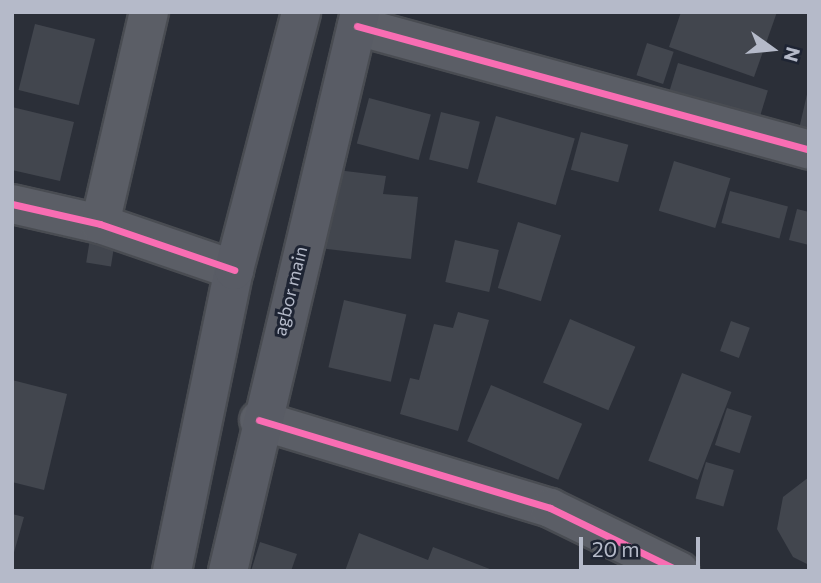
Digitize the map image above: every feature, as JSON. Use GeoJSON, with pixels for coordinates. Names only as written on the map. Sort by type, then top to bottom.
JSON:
{"type":"FeatureCollection","features":[{"type":"Feature","properties":{"kind":"main road"},"geometry":{"type":"LineString","coordinates":[[172,571],[233,270],[301,12]]}},
{"type":"Feature","properties":{"kind":"main road","name":"agbor main"},"geometry":{"type":"LineString","coordinates":[[228,571],[259,420],[359,19]]}},
{"type":"Feature","properties":{"kind":"street"},"geometry":{"type":"LineString","coordinates":[[100,223],[149,12]]}},
{"type":"Feature","properties":{"kind":"street"},"geometry":{"type":"LineString","coordinates":[[359,19],[809,150]]}},
{"type":"Feature","properties":{"kind":"street"},"geometry":{"type":"LineString","coordinates":[[12,204],[100,223],[233,270]]}},
{"type":"Feature","properties":{"kind":"street"},"geometry":{"type":"LineString","coordinates":[[259,420],[550,508],[679,571]]}},
{"type":"Feature","properties":{"kind":"building"},"geometry":{"type":"Polygon","coordinates":[[[681,12],[777,12],[754,77],[669,47],[681,12]]]}},
{"type":"Feature","properties":{"kind":"building"},"geometry":{"type":"Polygon","coordinates":[[[35,24],[95,39],[79,105],[19,90],[35,24]]]}},
{"type":"Feature","properties":{"kind":"building"},"geometry":{"type":"Polygon","coordinates":[[[647,43],[674,52],[663,84],[636,75],[647,43]]]}},
{"type":"Feature","properties":{"kind":"building"},"geometry":{"type":"Polygon","coordinates":[[[678,63],[768,90],[759,120],[669,93],[678,63]]]}},
{"type":"Feature","properties":{"kind":"building"},"geometry":{"type":"Polygon","coordinates":[[[809,90],[809,131],[799,129],[809,90]]]}},
{"type":"Feature","properties":{"kind":"building"},"geometry":{"type":"Polygon","coordinates":[[[369,98],[431,115],[419,160],[357,143],[369,98]]]}},
{"type":"Feature","properties":{"kind":"building"},"geometry":{"type":"Polygon","coordinates":[[[12,107],[74,122],[60,181],[12,170],[12,107]]]}},
{"type":"Feature","properties":{"kind":"building"},"geometry":{"type":"Polygon","coordinates":[[[441,112],[480,122],[468,169],[429,160],[441,112]]]}},
{"type":"Feature","properties":{"kind":"building"},"geometry":{"type":"Polygon","coordinates":[[[496,116],[575,139],[556,205],[477,182],[496,116]]]}},
{"type":"Feature","properties":{"kind":"building"},"geometry":{"type":"Polygon","coordinates":[[[581,132],[628,145],[618,182],[571,170],[581,132]]]}},
{"type":"Feature","properties":{"kind":"building"},"geometry":{"type":"Polygon","coordinates":[[[674,161],[730,178],[715,228],[659,211],[674,161]]]}},
{"type":"Feature","properties":{"kind":"building"},"geometry":{"type":"Polygon","coordinates":[[[329,169],[386,176],[383,194],[418,197],[411,259],[319,248],[329,169]]]}},
{"type":"Feature","properties":{"kind":"building"},"geometry":{"type":"Polygon","coordinates":[[[730,191],[788,207],[779,238],[721,223],[730,191]]]}},
{"type":"Feature","properties":{"kind":"building"},"geometry":{"type":"Polygon","coordinates":[[[797,209],[809,212],[809,245],[789,240],[797,209]]]}},
{"type":"Feature","properties":{"kind":"building"},"geometry":{"type":"Polygon","coordinates":[[[518,222],[561,235],[541,301],[498,288],[518,222]]]}},
{"type":"Feature","properties":{"kind":"building"},"geometry":{"type":"Polygon","coordinates":[[[92,226],[117,230],[111,266],[86,263],[92,226]]]}},
{"type":"Feature","properties":{"kind":"building"},"geometry":{"type":"Polygon","coordinates":[[[455,240],[499,250],[489,292],[445,282],[455,240]]]}},
{"type":"Feature","properties":{"kind":"building"},"geometry":{"type":"Polygon","coordinates":[[[344,300],[406,314],[391,382],[328,367],[344,300]]]}},
{"type":"Feature","properties":{"kind":"building"},"geometry":{"type":"Polygon","coordinates":[[[458,312],[489,320],[458,431],[400,414],[410,378],[419,380],[434,324],[453,328],[458,312]]]}},
{"type":"Feature","properties":{"kind":"building"},"geometry":{"type":"Polygon","coordinates":[[[570,319],[635,347],[608,410],[543,383],[570,319]]]}},
{"type":"Feature","properties":{"kind":"building"},"geometry":{"type":"Polygon","coordinates":[[[731,321],[750,328],[739,358],[720,351],[731,321]]]}},
{"type":"Feature","properties":{"kind":"building"},"geometry":{"type":"Polygon","coordinates":[[[682,373],[731,392],[698,480],[648,461],[682,373]]]}},
{"type":"Feature","properties":{"kind":"building"},"geometry":{"type":"Polygon","coordinates":[[[12,380],[67,394],[44,490],[12,482],[12,380]]]}},
{"type":"Feature","properties":{"kind":"building"},"geometry":{"type":"Polygon","coordinates":[[[491,385],[582,424],[558,480],[467,441],[491,385]]]}},
{"type":"Feature","properties":{"kind":"building"},"geometry":{"type":"Polygon","coordinates":[[[727,408],[752,416],[740,453],[715,445],[727,408]]]}},
{"type":"Feature","properties":{"kind":"building"},"geometry":{"type":"Polygon","coordinates":[[[706,462],[734,470],[723,507],[696,499],[706,462]]]}},
{"type":"Feature","properties":{"kind":"building"},"geometry":{"type":"Polygon","coordinates":[[[809,477],[809,565],[793,557],[777,529],[783,497],[809,477]]]}},
{"type":"Feature","properties":{"kind":"building"},"geometry":{"type":"Polygon","coordinates":[[[12,514],[24,517],[13,556],[12,556],[12,514]]]}},
{"type":"Feature","properties":{"kind":"building"},"geometry":{"type":"Polygon","coordinates":[[[359,533],[428,560],[433,547],[495,571],[345,571],[359,533]]]}},
{"type":"Feature","properties":{"kind":"building"},"geometry":{"type":"Polygon","coordinates":[[[260,542],[297,554],[291,571],[251,571],[260,542]]]}},
{"type":"Feature","properties":{"kind":"cycle path"},"geometry":{"type":"LineString","coordinates":[[357,26],[809,150]]}},
{"type":"Feature","properties":{"kind":"cycle path"},"geometry":{"type":"LineString","coordinates":[[12,204],[100,224],[234,270]]}},
{"type":"Feature","properties":{"kind":"cycle path"},"geometry":{"type":"LineString","coordinates":[[259,420],[550,508],[679,571]]}}]}
